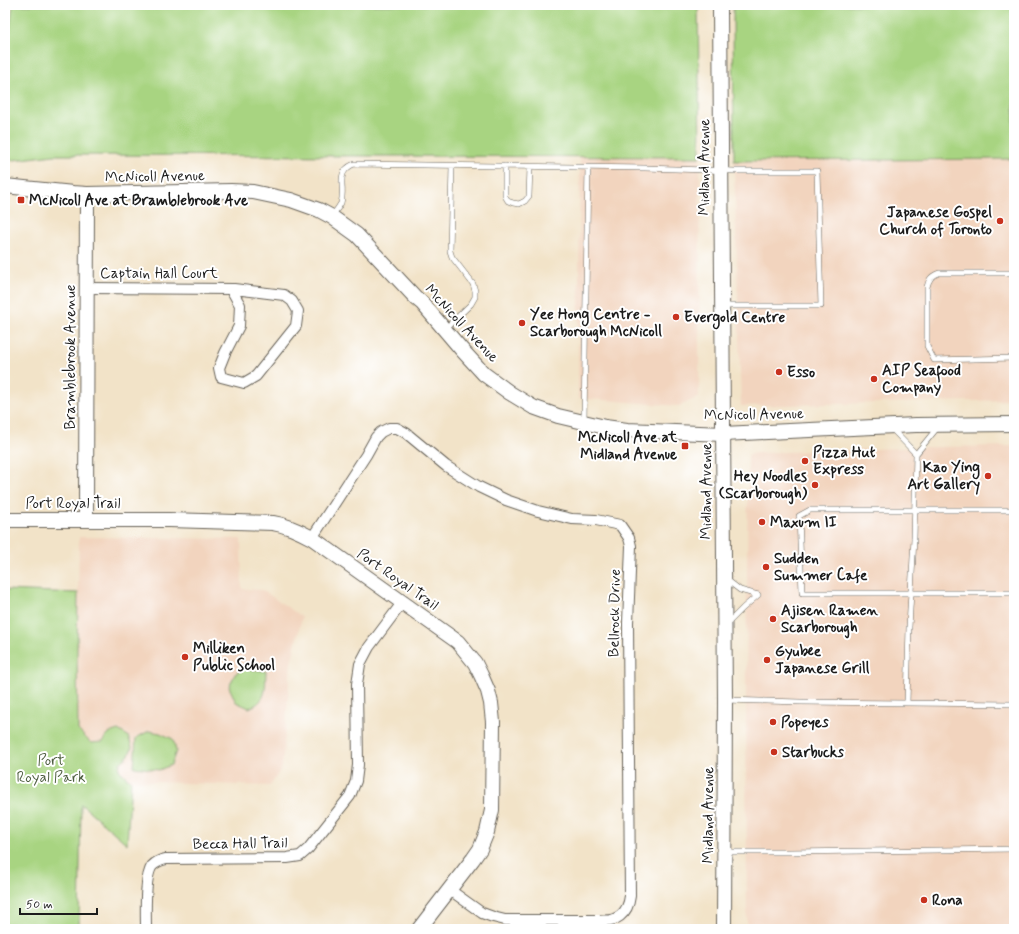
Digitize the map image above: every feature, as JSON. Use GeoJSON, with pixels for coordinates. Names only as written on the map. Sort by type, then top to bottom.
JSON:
{"type":"FeatureCollection","features":[{"type":"Feature","properties":{"kind":"main road","name":"Midland Avenue"},"geometry":{"type":"LineString","coordinates":[[720,5],[725,700],[724,929]]}},
{"type":"Feature","properties":{"kind":"main road","name":"McNicoll Avenue"},"geometry":{"type":"LineString","coordinates":[[5,186],[73,194],[231,191],[253,192],[291,200],[319,210],[358,235],[422,303],[484,374],[510,393],[533,407],[558,416],[605,427],[627,430],[723,434],[940,425],[1014,424]]}},
{"type":"Feature","properties":{"kind":"main road","name":"Bramblebrook Avenue"},"geometry":{"type":"LineString","coordinates":[[86,520],[87,194]]}},
{"type":"Feature","properties":{"kind":"main road","name":"Port Royal Trail"},"geometry":{"type":"LineString","coordinates":[[5,520],[169,520],[282,524],[312,538],[458,642],[475,663],[488,691],[491,703],[493,722],[492,810],[480,849],[419,929]]}},
{"type":"Feature","properties":{"kind":"street","name":"Captain Hall Court"},"geometry":{"type":"LineString","coordinates":[[87,288],[234,288],[284,295],[292,302],[298,311],[296,326],[256,376],[244,383],[221,377],[219,368],[239,326],[240,305],[231,289]]}},
{"type":"Feature","properties":{"kind":"street","name":"Bellrock Drive"},"geometry":{"type":"LineString","coordinates":[[312,538],[376,437],[381,432],[389,428],[397,428],[406,433],[446,466],[479,487],[506,500],[538,511],[572,519],[596,520],[620,525],[629,538],[628,631],[630,896],[624,912],[608,921],[505,920],[482,913],[450,890]]}},
{"type":"Feature","properties":{"kind":"street","name":"Becca Hall Trail"},"geometry":{"type":"LineString","coordinates":[[146,929],[147,886],[152,867],[158,861],[166,859],[287,858],[300,856],[308,849],[350,796],[356,781],[358,765],[357,684],[360,664],[369,647],[402,603]]}},
{"type":"Feature","properties":{"kind":"lane"},"geometry":{"type":"LineString","coordinates":[[332,217],[340,204],[342,193],[342,176],[346,168],[354,164],[817,171],[821,306],[722,306]]}},
{"type":"Feature","properties":{"kind":"lane"},"geometry":{"type":"LineString","coordinates":[[444,329],[471,304],[475,297],[473,284],[452,257],[450,251],[452,166]]}},
{"type":"Feature","properties":{"kind":"lane"},"geometry":{"type":"LineString","coordinates":[[505,166],[505,196],[508,201],[513,204],[519,204],[525,201],[529,196],[530,167]]}},
{"type":"Feature","properties":{"kind":"lane"},"geometry":{"type":"LineString","coordinates":[[584,422],[588,167]]}},
{"type":"Feature","properties":{"kind":"lane"},"geometry":{"type":"LineString","coordinates":[[1014,273],[939,273],[932,276],[928,281],[927,287],[927,346],[934,360],[1014,358]]}},
{"type":"Feature","properties":{"kind":"lane"},"geometry":{"type":"LineString","coordinates":[[907,703],[916,454],[940,425]]}},
{"type":"Feature","properties":{"kind":"lane"},"geometry":{"type":"LineString","coordinates":[[890,427],[916,454]]}},
{"type":"Feature","properties":{"kind":"lane"},"geometry":{"type":"LineString","coordinates":[[1014,510],[810,510],[799,516],[802,594],[1014,593]]}},
{"type":"Feature","properties":{"kind":"lane"},"geometry":{"type":"LineString","coordinates":[[724,577],[740,590],[758,595],[724,627]]}},
{"type":"Feature","properties":{"kind":"lane"},"geometry":{"type":"LineString","coordinates":[[725,700],[1014,704]]}},
{"type":"Feature","properties":{"kind":"lane"},"geometry":{"type":"LineString","coordinates":[[725,852],[1014,850]]}},
{"type":"Feature","properties":{"kind":"shaded area"},"geometry":{"type":"Polygon","coordinates":[[[580,157],[700,157],[699,397],[679,406],[578,398],[580,157]]]}},
{"type":"Feature","properties":{"kind":"shaded area"},"geometry":{"type":"Polygon","coordinates":[[[1014,159],[1014,400],[741,406],[734,161],[1014,159]]]}},
{"type":"Feature","properties":{"kind":"shaded area"},"geometry":{"type":"Polygon","coordinates":[[[1014,446],[1014,929],[747,929],[746,694],[748,455],[755,453],[1014,446]]]}},
{"type":"Feature","properties":{"kind":"shaded area","name":"Milliken Public School"},"geometry":{"type":"Polygon","coordinates":[[[79,537],[241,539],[242,589],[262,590],[302,617],[291,663],[282,768],[270,786],[131,781],[78,730],[77,652],[79,537]]]}},
{"type":"Feature","properties":{"kind":"green space"},"geometry":{"type":"Polygon","coordinates":[[[13,5],[698,5],[700,157],[54,155],[5,161],[5,64],[13,5]]]}},
{"type":"Feature","properties":{"kind":"green space"},"geometry":{"type":"Polygon","coordinates":[[[733,5],[1014,5],[1014,159],[734,161],[733,5]]]}},
{"type":"Feature","properties":{"kind":"green space","name":"Port Royal Park"},"geometry":{"type":"Polygon","coordinates":[[[5,590],[78,593],[78,730],[91,743],[103,742],[109,733],[118,730],[128,736],[132,747],[129,755],[120,763],[119,770],[131,781],[127,844],[81,804],[79,929],[5,929],[5,590]]]}},
{"type":"Feature","properties":{"kind":"green space"},"geometry":{"type":"Polygon","coordinates":[[[243,669],[266,671],[265,688],[262,698],[260,702],[249,708],[236,702],[229,687],[235,674],[243,669]]]}},
{"type":"Feature","properties":{"kind":"green space"},"geometry":{"type":"Polygon","coordinates":[[[149,731],[160,733],[173,739],[176,751],[171,765],[159,770],[134,767],[136,738],[149,731]]]}},
{"type":"Feature","properties":{"kind":"place","name":"McNicoll Ave at Bramblebrook Ave"},"geometry":{"type":"Point","coordinates":[21,200]}},
{"type":"Feature","properties":{"kind":"place","name":"Japanese Gospel Church of Toronto"},"geometry":{"type":"Point","coordinates":[1000,221]}},
{"type":"Feature","properties":{"kind":"place","name":"Evergold Centre"},"geometry":{"type":"Point","coordinates":[676,317]}},
{"type":"Feature","properties":{"kind":"place","name":"Yee Hong Centre - Scarborough McNicoll"},"geometry":{"type":"Point","coordinates":[522,323]}},
{"type":"Feature","properties":{"kind":"place","name":"Esso"},"geometry":{"type":"Point","coordinates":[779,372]}},
{"type":"Feature","properties":{"kind":"place","name":"AIP Seafood Company"},"geometry":{"type":"Point","coordinates":[874,379]}},
{"type":"Feature","properties":{"kind":"place","name":"McNicoll Ave at Midland Avenue"},"geometry":{"type":"Point","coordinates":[685,446]}},
{"type":"Feature","properties":{"kind":"place","name":"Pizza Hut Express"},"geometry":{"type":"Point","coordinates":[805,461]}},
{"type":"Feature","properties":{"kind":"place","name":"Kao Ying Art Gallery"},"geometry":{"type":"Point","coordinates":[988,476]}},
{"type":"Feature","properties":{"kind":"place","name":"Hey Noodles (Scarborough)"},"geometry":{"type":"Point","coordinates":[815,485]}},
{"type":"Feature","properties":{"kind":"place","name":"Maxum II"},"geometry":{"type":"Point","coordinates":[762,522]}},
{"type":"Feature","properties":{"kind":"place","name":"Sudden Summer Cafe"},"geometry":{"type":"Point","coordinates":[766,567]}},
{"type":"Feature","properties":{"kind":"place","name":"Ajisen Ramen Scarborough"},"geometry":{"type":"Point","coordinates":[773,619]}},
{"type":"Feature","properties":{"kind":"place","name":"Milliken Public School"},"geometry":{"type":"Point","coordinates":[185,657]}},
{"type":"Feature","properties":{"kind":"place","name":"Gyubee Japanese Grill"},"geometry":{"type":"Point","coordinates":[767,660]}},
{"type":"Feature","properties":{"kind":"place","name":"Popeyes"},"geometry":{"type":"Point","coordinates":[773,722]}},
{"type":"Feature","properties":{"kind":"place","name":"Starbucks"},"geometry":{"type":"Point","coordinates":[774,752]}},
{"type":"Feature","properties":{"kind":"place","name":"Rona"},"geometry":{"type":"Point","coordinates":[924,900]}}]}
